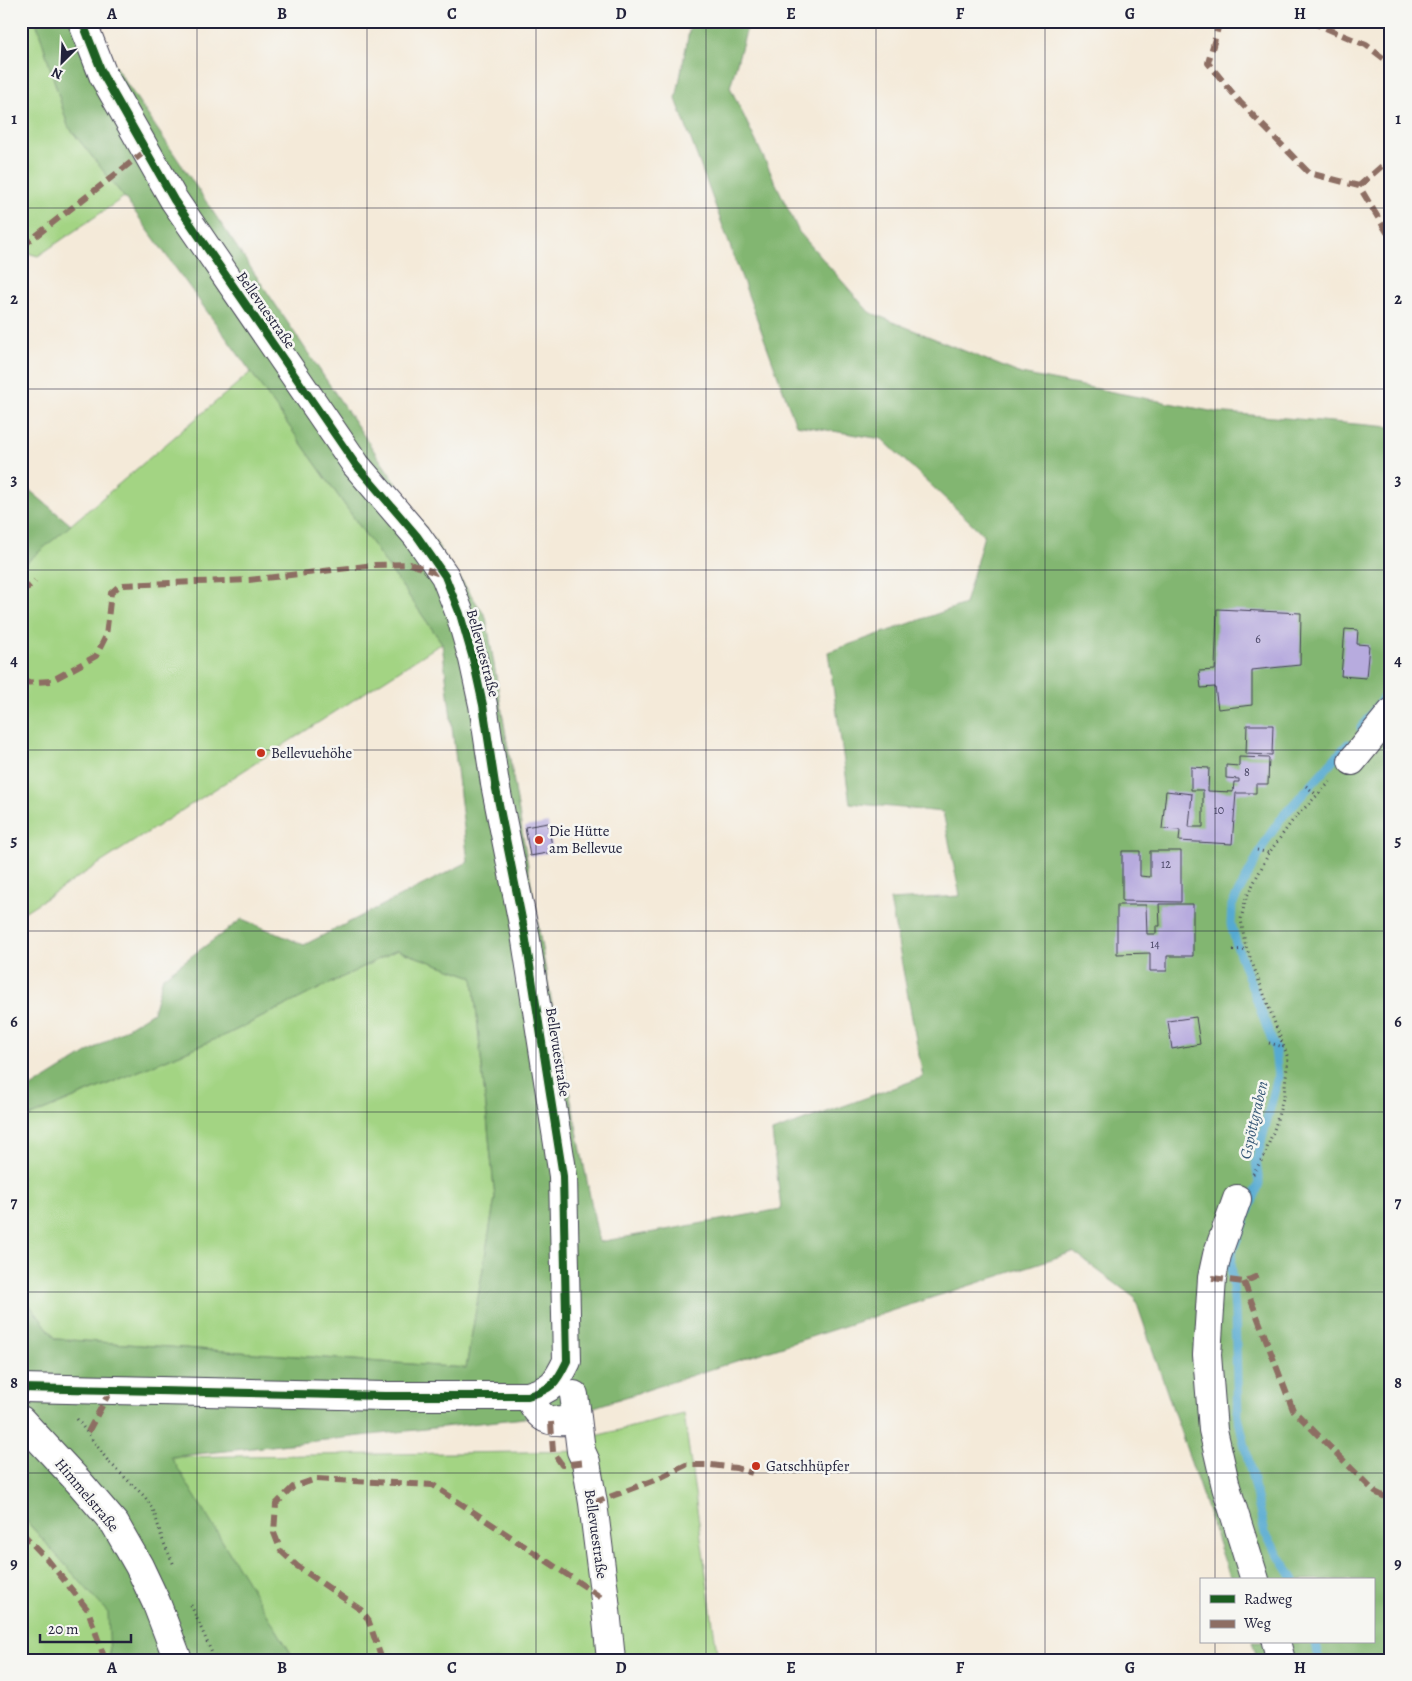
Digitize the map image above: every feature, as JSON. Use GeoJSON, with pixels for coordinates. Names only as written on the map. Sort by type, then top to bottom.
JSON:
{"type":"FeatureCollection","features":[{"type":"Feature","properties":{"kind":"street","name":"Bellevuestraße"},"geometry":{"type":"LineString","coordinates":[[82,21],[103,75],[174,200],[356,465],[417,536],[445,576],[460,614],[473,659],[483,705],[495,784],[525,934],[563,1176],[567,1361],[576,1409],[581,1451],[586,1462],[593,1503],[610,1660]]}},
{"type":"Feature","properties":{"kind":"street"},"geometry":{"type":"LineString","coordinates":[[1352,761],[1391,714]]}},
{"type":"Feature","properties":{"kind":"street"},"geometry":{"type":"LineString","coordinates":[[1244,1188],[1216,1255],[1212,1278],[1207,1355],[1213,1430],[1226,1486],[1255,1578]]}},
{"type":"Feature","properties":{"kind":"street"},"geometry":{"type":"LineString","coordinates":[[21,1388],[366,1396],[537,1393],[560,1376],[567,1361]]}},
{"type":"Feature","properties":{"kind":"street"},"geometry":{"type":"LineString","coordinates":[[537,1393],[537,1412],[551,1422],[566,1420],[576,1409]]}},
{"type":"Feature","properties":{"kind":"street","name":"Himmelstraße"},"geometry":{"type":"LineString","coordinates":[[21,1420],[115,1524],[139,1566],[156,1602],[178,1660]]}},
{"type":"Feature","properties":{"kind":"street"},"geometry":{"type":"LineString","coordinates":[[1277,1644],[1282,1660]]}},
{"type":"Feature","properties":{"kind":"path"},"geometry":{"type":"LineString","coordinates":[[1244,1188],[1264,1156],[1284,1095],[1288,1058],[1247,949],[1241,919],[1246,898],[1267,852],[1293,820],[1352,761]]}},
{"type":"Feature","properties":{"kind":"path"},"geometry":{"type":"LineString","coordinates":[[1306,786],[1317,795]]}},
{"type":"Feature","properties":{"kind":"path"},"geometry":{"type":"LineString","coordinates":[[1257,850],[1267,852]]}},
{"type":"Feature","properties":{"kind":"path"},"geometry":{"type":"LineString","coordinates":[[1233,950],[1247,949]]}},
{"type":"Feature","properties":{"kind":"path"},"geometry":{"type":"LineString","coordinates":[[1269,1042],[1284,1047]]}},
{"type":"Feature","properties":{"kind":"green space"},"geometry":{"type":"Polygon","coordinates":[[[21,21],[36,21],[68,126],[124,197],[38,256],[21,251],[21,21]]]}},
{"type":"Feature","properties":{"kind":"green space"},"geometry":{"type":"Polygon","coordinates":[[[36,21],[94,21],[102,47],[486,617],[547,978],[599,1242],[781,1209],[772,1132],[923,1077],[890,900],[960,896],[943,812],[850,803],[828,652],[965,604],[984,535],[882,439],[796,425],[676,99],[691,21],[749,21],[730,87],[799,232],[869,312],[1021,374],[1215,412],[1391,427],[1391,1660],[1258,1660],[1253,1644],[1374,1644],[1374,1578],[1230,1578],[1135,1298],[1073,1252],[579,1412],[171,1457],[295,1660],[110,1660],[108,1613],[21,1515],[21,1294],[56,1339],[466,1368],[495,1198],[473,977],[397,950],[228,1034],[21,1120],[21,1094],[153,1012],[163,977],[242,919],[304,945],[468,862],[442,643],[251,372],[124,197],[68,126],[36,21]]]}},
{"type":"Feature","properties":{"kind":"green space"},"geometry":{"type":"Polygon","coordinates":[[[251,372],[442,643],[21,914],[21,567],[251,372]]]}},
{"type":"Feature","properties":{"kind":"green space"},"geometry":{"type":"Polygon","coordinates":[[[21,483],[71,525],[21,567],[21,483]]]}},
{"type":"Feature","properties":{"kind":"green space"},"geometry":{"type":"Polygon","coordinates":[[[397,950],[473,977],[495,1198],[466,1368],[56,1339],[21,1294],[21,1120],[228,1034],[397,950]]]}},
{"type":"Feature","properties":{"kind":"green space"},"geometry":{"type":"Polygon","coordinates":[[[684,1414],[718,1660],[295,1660],[170,1457],[596,1451],[595,1436],[684,1414]]]}},
{"type":"Feature","properties":{"kind":"green space"},"geometry":{"type":"Polygon","coordinates":[[[21,1515],[109,1613],[110,1660],[21,1660],[21,1515]]]}},
{"type":"Feature","properties":{"kind":"building"},"geometry":{"type":"Polygon","coordinates":[[[1217,609],[1301,613],[1300,665],[1252,670],[1252,705],[1218,709],[1215,687],[1201,688],[1199,671],[1215,670],[1217,609]]]}},
{"type":"Feature","properties":{"kind":"building"},"geometry":{"type":"Polygon","coordinates":[[[1345,629],[1358,630],[1357,644],[1369,645],[1366,678],[1341,676],[1345,629]]]}},
{"type":"Feature","properties":{"kind":"building"},"geometry":{"type":"Polygon","coordinates":[[[1247,725],[1273,725],[1272,755],[1246,754],[1247,725]]]}},
{"type":"Feature","properties":{"kind":"building"},"geometry":{"type":"Polygon","coordinates":[[[1239,757],[1269,758],[1268,784],[1256,784],[1256,793],[1236,793],[1232,844],[1179,841],[1180,830],[1162,829],[1166,791],[1192,794],[1189,827],[1203,827],[1203,790],[1191,790],[1191,767],[1209,768],[1208,791],[1233,792],[1234,782],[1239,782],[1239,779],[1226,778],[1226,765],[1239,766],[1239,757]]]}},
{"type":"Feature","properties":{"kind":"building","name":"Die Hütte am Bellevue"},"geometry":{"type":"Polygon","coordinates":[[[548,823],[553,852],[530,856],[525,827],[548,823]]]}},
{"type":"Feature","properties":{"kind":"building"},"geometry":{"type":"Polygon","coordinates":[[[1122,851],[1140,851],[1140,876],[1150,877],[1150,851],[1181,851],[1181,902],[1122,901],[1122,851]]]}},
{"type":"Feature","properties":{"kind":"building"},"geometry":{"type":"Polygon","coordinates":[[[1159,904],[1193,904],[1193,956],[1167,956],[1167,971],[1150,971],[1150,953],[1117,954],[1117,905],[1146,905],[1147,934],[1156,934],[1156,926],[1160,926],[1159,904]]]}},
{"type":"Feature","properties":{"kind":"building"},"geometry":{"type":"Polygon","coordinates":[[[1196,1017],[1200,1044],[1172,1049],[1168,1021],[1196,1017]]]}},
{"type":"Feature","properties":{"kind":"waterway","name":"Gspöttgraben"},"geometry":{"type":"LineString","coordinates":[[1361,728],[1388,692],[1391,682]]}},
{"type":"Feature","properties":{"kind":"waterway","name":"Gspöttgraben"},"geometry":{"type":"LineString","coordinates":[[1293,1578],[1265,1533],[1238,1416],[1235,1311],[1231,1262],[1233,1249],[1259,1183],[1256,1162],[1278,1077],[1275,1049],[1237,946],[1231,924],[1232,905],[1267,839],[1283,816],[1348,744]]}},
{"type":"Feature","properties":{"kind":"waterway","name":"Gspöttgraben"},"geometry":{"type":"LineString","coordinates":[[1316,1644],[1319,1660]]}},
{"type":"Feature","properties":{"kind":"marked path"},"geometry":{"type":"LineString","coordinates":[[1220,21],[1208,63],[1240,102],[1309,173],[1359,186],[1391,239]]}},
{"type":"Feature","properties":{"kind":"marked path"},"geometry":{"type":"LineString","coordinates":[[1309,21],[1366,45],[1391,64]]}},
{"type":"Feature","properties":{"kind":"marked path"},"geometry":{"type":"LineString","coordinates":[[21,245],[24,245],[147,150]]}},
{"type":"Feature","properties":{"kind":"marked path"},"geometry":{"type":"LineString","coordinates":[[1359,186],[1391,158]]}},
{"type":"Feature","properties":{"kind":"marked path"},"geometry":{"type":"LineString","coordinates":[[21,683],[51,681],[96,656],[106,636],[111,593],[120,585],[249,580],[374,565],[410,564],[443,575]]}},
{"type":"Feature","properties":{"kind":"marked path"},"geometry":{"type":"LineString","coordinates":[[21,593],[35,581]]}},
{"type":"Feature","properties":{"kind":"marked path"},"geometry":{"type":"LineString","coordinates":[[1212,1278],[1244,1282],[1262,1274]]}},
{"type":"Feature","properties":{"kind":"marked path"},"geometry":{"type":"LineString","coordinates":[[1244,1282],[1293,1410],[1375,1492],[1391,1500]]}},
{"type":"Feature","properties":{"kind":"marked path"},"geometry":{"type":"LineString","coordinates":[[88,1432],[110,1391]]}},
{"type":"Feature","properties":{"kind":"marked path"},"geometry":{"type":"LineString","coordinates":[[551,1422],[553,1452],[562,1465],[586,1462]]}},
{"type":"Feature","properties":{"kind":"marked path"},"geometry":{"type":"LineString","coordinates":[[593,1503],[655,1480],[686,1465],[736,1468],[752,1473]]}},
{"type":"Feature","properties":{"kind":"marked path"},"geometry":{"type":"LineString","coordinates":[[382,1660],[368,1619],[361,1610],[297,1566],[281,1551],[274,1533],[276,1504],[293,1487],[316,1479],[433,1485],[605,1600]]}},
{"type":"Feature","properties":{"kind":"marked path"},"geometry":{"type":"LineString","coordinates":[[21,1532],[47,1559],[88,1610],[105,1660]]}},
{"type":"Feature","properties":{"kind":"cycle path"},"geometry":{"type":"LineString","coordinates":[[21,1388],[385,1396],[528,1396],[543,1391],[552,1385],[567,1361],[563,1176],[525,934],[495,784],[483,705],[473,659],[460,614],[445,576],[417,536],[356,465],[174,200],[103,75],[82,21]]}},
{"type":"Feature","properties":{"kind":"place","name":"Bellevuehöhe"},"geometry":{"type":"Point","coordinates":[261,753]}},
{"type":"Feature","properties":{"kind":"place","name":"Die Hütte am Bellevue"},"geometry":{"type":"Point","coordinates":[539,840]}},
{"type":"Feature","properties":{"kind":"place","name":"Gatschhüpfer"},"geometry":{"type":"Point","coordinates":[756,1466]}}]}
